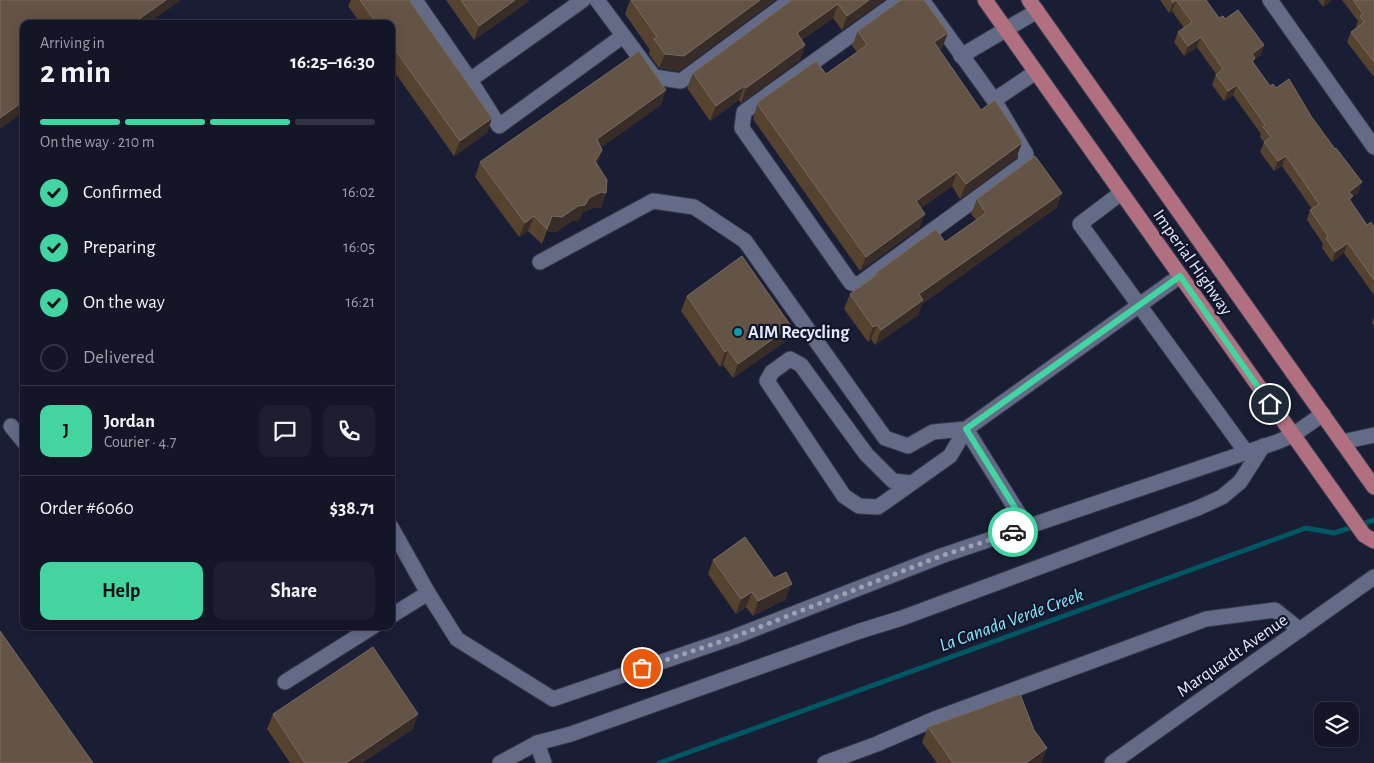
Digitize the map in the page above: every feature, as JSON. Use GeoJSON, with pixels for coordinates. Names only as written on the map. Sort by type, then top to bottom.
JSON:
{"type":"FeatureCollection","features":[{"type":"Feature","properties":{"kind":"main road","name":"Imperial Highway"},"geometry":{"type":"LineString","coordinates":[[984,0],[1318,472],[1364,535],[1374,541]]}},
{"type":"Feature","properties":{"kind":"main road","name":"Imperial Highway"},"geometry":{"type":"LineString","coordinates":[[1033,5],[1374,487]]}},
{"type":"Feature","properties":{"kind":"street"},"geometry":{"type":"LineString","coordinates":[[415,0],[499,126],[623,36]]}},
{"type":"Feature","properties":{"kind":"street"},"geometry":{"type":"LineString","coordinates":[[470,80],[583,0]]}},
{"type":"Feature","properties":{"kind":"street"},"geometry":{"type":"LineString","coordinates":[[597,0],[654,78],[681,81],[791,0]]}},
{"type":"Feature","properties":{"kind":"street"},"geometry":{"type":"LineString","coordinates":[[900,0],[744,112],[742,128],[851,283],[859,284],[1025,163],[1026,154],[994,100],[922,0]]}},
{"type":"Feature","properties":{"kind":"street"},"geometry":{"type":"LineString","coordinates":[[1270,0],[1374,147]]}},
{"type":"Feature","properties":{"kind":"street"},"geometry":{"type":"LineString","coordinates":[[961,56],[1005,30],[1033,5]]}},
{"type":"Feature","properties":{"kind":"street"},"geometry":{"type":"LineString","coordinates":[[994,100],[1036,72]]}},
{"type":"Feature","properties":{"kind":"street"},"geometry":{"type":"LineString","coordinates":[[1121,193],[1080,224],[1246,452]]}},
{"type":"Feature","properties":{"kind":"street"},"geometry":{"type":"LineString","coordinates":[[540,262],[653,201],[694,208],[745,241],[885,438],[908,446],[933,432],[966,429]]}},
{"type":"Feature","properties":{"kind":"street"},"geometry":{"type":"LineString","coordinates":[[912,483],[893,481],[866,454],[801,365],[790,359],[772,372],[767,381],[844,496],[859,506],[878,507],[912,483],[950,456],[966,429],[1180,276]]}},
{"type":"Feature","properties":{"kind":"street"},"geometry":{"type":"LineString","coordinates":[[828,403],[850,388]]}},
{"type":"Feature","properties":{"kind":"street"},"geometry":{"type":"LineString","coordinates":[[395,535],[457,639],[553,699],[734,637],[941,556],[1293,435],[1323,414]]}},
{"type":"Feature","properties":{"kind":"street"},"geometry":{"type":"LineString","coordinates":[[11,426],[20,437]]}},
{"type":"Feature","properties":{"kind":"street"},"geometry":{"type":"LineString","coordinates":[[966,429],[1027,527]]}},
{"type":"Feature","properties":{"kind":"street"},"geometry":{"type":"LineString","coordinates":[[1342,442],[1374,435]]}},
{"type":"Feature","properties":{"kind":"street"},"geometry":{"type":"LineString","coordinates":[[500,763],[537,743],[571,734],[860,631],[902,618],[1198,508],[1222,497],[1240,482],[1263,446]]}},
{"type":"Feature","properties":{"kind":"street","name":"Marquardt Avenue"},"geometry":{"type":"LineString","coordinates":[[1112,763],[1374,577]]}},
{"type":"Feature","properties":{"kind":"street"},"geometry":{"type":"LineString","coordinates":[[395,614],[428,593]]}},
{"type":"Feature","properties":{"kind":"street"},"geometry":{"type":"LineString","coordinates":[[825,763],[877,744],[937,718],[1206,618],[1274,610],[1300,630]]}},
{"type":"Feature","properties":{"kind":"street"},"geometry":{"type":"LineString","coordinates":[[285,682],[367,630]]}},
{"type":"Feature","properties":{"kind":"street"},"geometry":{"type":"LineString","coordinates":[[537,743],[544,763]]}},
{"type":"Feature","properties":{"kind":"building"},"geometry":{"type":"Polygon","coordinates":[[[0,0],[166,0],[138,20],[20,20],[20,104],[0,118],[0,0]]]}},
{"type":"Feature","properties":{"kind":"building"},"geometry":{"type":"Polygon","coordinates":[[[360,0],[409,0],[492,118],[460,141],[395,50],[395,20],[374,20],[360,0]]]}},
{"type":"Feature","properties":{"kind":"building"},"geometry":{"type":"Polygon","coordinates":[[[461,0],[515,0],[479,26],[461,0]]]}},
{"type":"Feature","properties":{"kind":"building"},"geometry":{"type":"Polygon","coordinates":[[[631,0],[760,0],[684,56],[665,54],[654,39],[657,37],[631,0]]]}},
{"type":"Feature","properties":{"kind":"building"},"geometry":{"type":"Polygon","coordinates":[[[792,0],[869,0],[847,16],[838,4],[797,33],[805,45],[746,88],[744,86],[716,106],[693,73],[792,0]]]}},
{"type":"Feature","properties":{"kind":"building"},"geometry":{"type":"Polygon","coordinates":[[[901,0],[924,0],[948,33],[934,42],[981,110],[995,100],[1022,143],[966,184],[957,172],[916,201],[925,214],[866,257],[758,105],[758,102],[816,61],[826,74],[867,45],[858,31],[901,0]]]}},
{"type":"Feature","properties":{"kind":"building"},"geometry":{"type":"Polygon","coordinates":[[[1176,0],[1206,0],[1219,18],[1223,16],[1225,19],[1238,10],[1264,45],[1252,54],[1255,58],[1252,61],[1270,86],[1273,84],[1276,88],[1289,79],[1311,116],[1362,182],[1349,192],[1353,196],[1349,199],[1367,225],[1371,222],[1374,226],[1374,280],[1348,243],[1335,252],[1326,238],[1328,236],[1310,210],[1319,204],[1286,156],[1278,161],[1264,142],[1271,137],[1263,127],[1265,125],[1237,85],[1228,91],[1216,75],[1223,69],[1201,37],[1188,46],[1178,32],[1192,22],[1176,0]]]}},
{"type":"Feature","properties":{"kind":"building"},"geometry":{"type":"Polygon","coordinates":[[[1353,0],[1374,0],[1374,62],[1351,32],[1364,22],[1360,16],[1363,14],[1353,0]]]}},
{"type":"Feature","properties":{"kind":"building"},"geometry":{"type":"Polygon","coordinates":[[[639,51],[666,90],[597,139],[602,150],[595,161],[607,180],[606,193],[601,192],[589,198],[585,205],[578,206],[562,217],[552,216],[547,229],[534,216],[525,223],[480,162],[639,51]]]}},
{"type":"Feature","properties":{"kind":"building"},"geometry":{"type":"Polygon","coordinates":[[[1035,156],[1062,193],[919,294],[923,300],[881,330],[877,325],[873,327],[850,294],[936,229],[945,242],[986,213],[977,199],[1035,156]]]}},
{"type":"Feature","properties":{"kind":"building","name":"AIM Recycling"},"geometry":{"type":"Polygon","coordinates":[[[742,256],[791,326],[738,364],[728,350],[725,352],[687,296],[742,256]]]}},
{"type":"Feature","properties":{"kind":"building"},"geometry":{"type":"Polygon","coordinates":[[[745,537],[774,578],[786,572],[792,584],[758,601],[752,592],[741,599],[713,560],[745,537]]]}},
{"type":"Feature","properties":{"kind":"building"},"geometry":{"type":"Polygon","coordinates":[[[0,631],[93,763],[0,763],[0,631]]]}},
{"type":"Feature","properties":{"kind":"building"},"geometry":{"type":"Polygon","coordinates":[[[373,647],[418,714],[346,763],[305,763],[273,714],[373,647]]]}},
{"type":"Feature","properties":{"kind":"building"},"geometry":{"type":"Polygon","coordinates":[[[1020,694],[1034,730],[1047,748],[1026,763],[953,763],[928,727],[1020,694]]]}},
{"type":"Feature","properties":{"kind":"waterway","name":"La Canada Verde Creek"},"geometry":{"type":"LineString","coordinates":[[659,763],[1306,528],[1334,533],[1374,520]]}},
{"type":"Feature","properties":{"kind":"way so far"},"geometry":{"type":"LineString","coordinates":[[642,668],[734,637],[941,556],[1013,532]]}},
{"type":"Feature","properties":{"kind":"place","name":"AIM Recycling"},"geometry":{"type":"Point","coordinates":[738,332]}},
{"type":"Feature","properties":{"kind":"route"},"geometry":{"type":"LineString","coordinates":[[1013,532],[1027,527],[966,429],[1180,276],[1270,404]]}}]}
